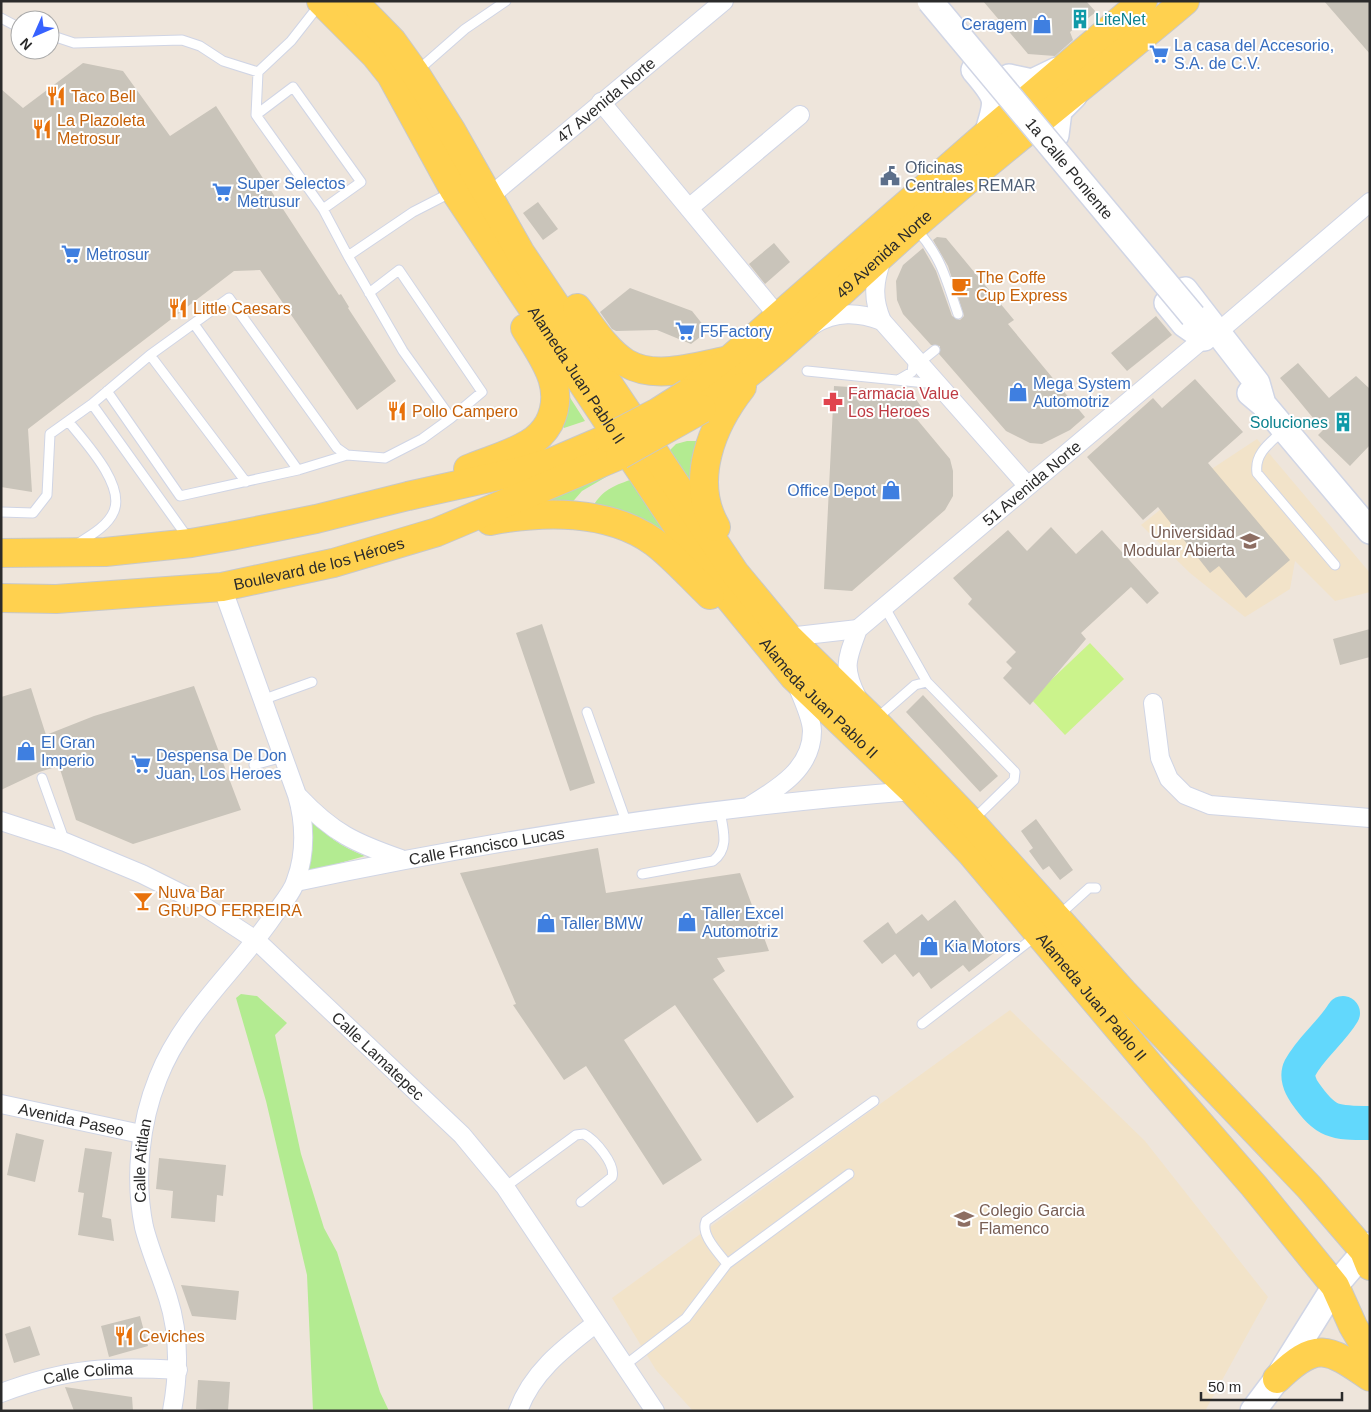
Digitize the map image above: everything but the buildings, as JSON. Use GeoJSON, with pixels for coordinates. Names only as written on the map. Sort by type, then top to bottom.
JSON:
{"type":"FeatureCollection","features":[{"type":"Feature","properties":{"kind":"main road","name":"Alameda Juan Pablo II"},"geometry":{"type":"LineString","coordinates":[[321,1],[375,55],[391,75],[454,190],[708,572],[794,677],[912,791],[972,854],[1191,1064],[1309,1186],[1368,1254]]}},
{"type":"Feature","properties":{"kind":"main road","name":"Alameda Juan Pablo II"},"geometry":{"type":"LineString","coordinates":[[353,1],[392,41],[415,73],[451,130],[520,252],[735,573],[788,637],[869,716],[971,822],[1161,1079],[1254,1186],[1335,1286],[1353,1326],[1370,1355]]}},
{"type":"Feature","properties":{"kind":"main road","name":"49 Avenida Norte"},"geometry":{"type":"LineString","coordinates":[[1077,75],[1143,1]]}},
{"type":"Feature","properties":{"kind":"main road","name":"49 Avenida Norte"},"geometry":{"type":"LineString","coordinates":[[614,447],[658,412],[695,401],[761,364],[783,328],[995,142],[1077,75],[1185,1]]}},
{"type":"Feature","properties":{"kind":"main road","name":"49 Avenida Norte"},"geometry":{"type":"LineString","coordinates":[[695,401],[729,360],[783,328],[885,253],[921,235],[995,142]]}},
{"type":"Feature","properties":{"kind":"main road"},"geometry":{"type":"LineString","coordinates":[[408,496],[528,445],[544,431],[554,413],[556,400],[555,384],[549,368],[484,268],[466,236],[454,190]]}},
{"type":"Feature","properties":{"kind":"main road"},"geometry":{"type":"LineString","coordinates":[[503,223],[516,234],[607,346],[626,363],[667,371],[729,360]]}},
{"type":"Feature","properties":{"kind":"main road"},"geometry":{"type":"LineString","coordinates":[[761,364],[727,410],[713,438],[704,470],[704,494],[713,521],[788,637]]}},
{"type":"Feature","properties":{"kind":"main road","name":"Boulevard de los Héroes"},"geometry":{"type":"LineString","coordinates":[[1,598],[56,599],[222,587],[333,563],[437,532],[523,483],[552,462],[614,447]]}},
{"type":"Feature","properties":{"kind":"main road","name":"Boulevard de los Héroes"},"geometry":{"type":"LineString","coordinates":[[1,553],[105,552],[191,543],[316,519],[408,496],[523,483]]}},
{"type":"Feature","properties":{"kind":"main road"},"geometry":{"type":"LineString","coordinates":[[437,532],[522,515],[549,514],[594,518],[630,530],[653,542],[794,677]]}},
{"type":"Feature","properties":{"kind":"main road"},"geometry":{"type":"LineString","coordinates":[[1277,1379],[1297,1360],[1320,1351],[1340,1357],[1370,1376]]}},
{"type":"Feature","properties":{"kind":"street","name":"47 Avenida Norte"},"geometry":{"type":"LineString","coordinates":[[489,197],[724,1]]}},
{"type":"Feature","properties":{"kind":"street"},"geometry":{"type":"LineString","coordinates":[[916,1],[1002,86]]}},
{"type":"Feature","properties":{"kind":"street","name":"1a Calle Poniente"},"geometry":{"type":"LineString","coordinates":[[930,1],[1193,316],[1211,335],[1247,391],[1263,404],[1370,531]]}},
{"type":"Feature","properties":{"kind":"street"},"geometry":{"type":"LineString","coordinates":[[945,1],[1002,86]]}},
{"type":"Feature","properties":{"kind":"street"},"geometry":{"type":"LineString","coordinates":[[1002,86],[1077,75]]}},
{"type":"Feature","properties":{"kind":"street","name":"1a Calle Poniente"},"geometry":{"type":"LineString","coordinates":[[1048,142],[1059,111],[1077,75]]}},
{"type":"Feature","properties":{"kind":"street"},"geometry":{"type":"LineString","coordinates":[[995,142],[994,111],[1002,86]]}},
{"type":"Feature","properties":{"kind":"street"},"geometry":{"type":"LineString","coordinates":[[601,102],[689,208],[783,328],[817,322],[846,314],[863,314],[882,321]]}},
{"type":"Feature","properties":{"kind":"street"},"geometry":{"type":"LineString","coordinates":[[689,208],[800,115]]}},
{"type":"Feature","properties":{"kind":"street","name":"1a Calle Poniente"},"geometry":{"type":"LineString","coordinates":[[995,142],[1012,145],[1048,142]]}},
{"type":"Feature","properties":{"kind":"street","name":"1a Calle Poniente"},"geometry":{"type":"LineString","coordinates":[[1048,142],[1184,324],[1211,335]]}},
{"type":"Feature","properties":{"kind":"street","name":"51 Avenida Norte"},"geometry":{"type":"LineString","coordinates":[[858,629],[1028,485],[1370,202]]}},
{"type":"Feature","properties":{"kind":"street"},"geometry":{"type":"LineString","coordinates":[[885,253],[875,278],[874,292],[876,306],[882,321],[1028,485]]}},
{"type":"Feature","properties":{"kind":"street"},"geometry":{"type":"LineString","coordinates":[[222,587],[297,795],[303,818],[303,832],[296,882],[257,941]]}},
{"type":"Feature","properties":{"kind":"street"},"geometry":{"type":"LineString","coordinates":[[788,637],[858,629],[846,666],[847,678],[869,716]]}},
{"type":"Feature","properties":{"kind":"street","name":"Calle Francisco Lucas"},"geometry":{"type":"LineString","coordinates":[[749,807],[785,784],[798,769],[808,752],[812,730],[794,677]]}},
{"type":"Feature","properties":{"kind":"street"},"geometry":{"type":"LineString","coordinates":[[1153,703],[1160,758],[1169,779],[1185,795],[1210,806],[1370,818]]}},
{"type":"Feature","properties":{"kind":"street","name":"Calle Francisco Lucas"},"geometry":{"type":"LineString","coordinates":[[296,882],[496,842],[749,807],[912,791]]}},
{"type":"Feature","properties":{"kind":"street"},"geometry":{"type":"LineString","coordinates":[[297,795],[324,821],[354,842],[403,860]]}},
{"type":"Feature","properties":{"kind":"street","name":"Calle Lamatepec"},"geometry":{"type":"LineString","coordinates":[[1,821],[65,842],[142,874],[196,901],[257,941],[462,1135],[505,1187],[655,1411]]}},
{"type":"Feature","properties":{"kind":"street","name":"Calle Atitlan"},"geometry":{"type":"LineString","coordinates":[[172,1411],[178,1370],[176,1342],[169,1301],[144,1226],[140,1170],[142,1134],[157,1079],[179,1035],[219,982],[257,941]]}},
{"type":"Feature","properties":{"kind":"street","name":"Avenida Paseo"},"geometry":{"type":"LineString","coordinates":[[1,1104],[142,1134]]}},
{"type":"Feature","properties":{"kind":"street"},"geometry":{"type":"LineString","coordinates":[[1253,1411],[1277,1379],[1335,1286],[1368,1254]]}},
{"type":"Feature","properties":{"kind":"street"},"geometry":{"type":"LineString","coordinates":[[518,1411],[523,1396],[538,1374],[557,1354],[595,1324]]}},
{"type":"Feature","properties":{"kind":"street","name":"Calle Colima"},"geometry":{"type":"LineString","coordinates":[[1,1392],[37,1379],[88,1369],[137,1368],[178,1370]]}},
{"type":"Feature","properties":{"kind":"lane"},"geometry":{"type":"LineString","coordinates":[[321,1],[291,42],[258,72],[256,115],[323,209],[403,350],[451,418]]}},
{"type":"Feature","properties":{"kind":"lane"},"geometry":{"type":"LineString","coordinates":[[415,73],[465,30],[506,1]]}},
{"type":"Feature","properties":{"kind":"lane"},"geometry":{"type":"LineString","coordinates":[[60,38],[74,43],[182,40],[200,46],[223,61],[258,72]]}},
{"type":"Feature","properties":{"kind":"lane"},"geometry":{"type":"LineString","coordinates":[[256,115],[293,87],[361,182],[323,209]]}},
{"type":"Feature","properties":{"kind":"lane"},"geometry":{"type":"LineString","coordinates":[[348,256],[413,212],[454,190]]}},
{"type":"Feature","properties":{"kind":"lane"},"geometry":{"type":"LineString","coordinates":[[921,235],[938,258],[958,314]]}},
{"type":"Feature","properties":{"kind":"lane"},"geometry":{"type":"LineString","coordinates":[[107,391],[180,496],[298,470],[347,455],[385,458],[422,439],[482,392],[399,270],[369,293]]}},
{"type":"Feature","properties":{"kind":"lane"},"geometry":{"type":"LineString","coordinates":[[1,512],[33,513],[47,495],[50,434],[92,404],[150,355],[229,298],[337,448],[347,455]]}},
{"type":"Feature","properties":{"kind":"lane"},"geometry":{"type":"LineString","coordinates":[[194,324],[298,470]]}},
{"type":"Feature","properties":{"kind":"lane"},"geometry":{"type":"LineString","coordinates":[[899,379],[905,378],[912,372],[916,360],[935,350]]}},
{"type":"Feature","properties":{"kind":"lane"},"geometry":{"type":"LineString","coordinates":[[150,355],[246,482]]}},
{"type":"Feature","properties":{"kind":"lane"},"geometry":{"type":"LineString","coordinates":[[807,371],[899,379],[938,385]]}},
{"type":"Feature","properties":{"kind":"lane"},"geometry":{"type":"LineString","coordinates":[[92,404],[191,543]]}},
{"type":"Feature","properties":{"kind":"lane"},"geometry":{"type":"LineString","coordinates":[[62,553],[105,524],[114,511],[116,498],[114,487],[100,462],[68,421]]}},
{"type":"Feature","properties":{"kind":"lane"},"geometry":{"type":"LineString","coordinates":[[1284,430],[1258,456],[1256,464],[1258,472],[1335,565]]}},
{"type":"Feature","properties":{"kind":"lane"},"geometry":{"type":"LineString","coordinates":[[884,606],[927,682],[1015,772],[1014,780],[971,822]]}},
{"type":"Feature","properties":{"kind":"lane"},"geometry":{"type":"LineString","coordinates":[[262,700],[312,682]]}},
{"type":"Feature","properties":{"kind":"lane"},"geometry":{"type":"LineString","coordinates":[[869,716],[916,685],[927,682]]}},
{"type":"Feature","properties":{"kind":"lane"},"geometry":{"type":"LineString","coordinates":[[587,712],[627,824]]}},
{"type":"Feature","properties":{"kind":"lane"},"geometry":{"type":"LineString","coordinates":[[254,765],[283,757]]}},
{"type":"Feature","properties":{"kind":"lane"},"geometry":{"type":"LineString","coordinates":[[42,778],[65,842]]}},
{"type":"Feature","properties":{"kind":"lane"},"geometry":{"type":"LineString","coordinates":[[642,874],[713,862],[722,855],[725,844],[720,811]]}},
{"type":"Feature","properties":{"kind":"lane"},"geometry":{"type":"LineString","coordinates":[[922,1024],[1048,925],[1089,888],[1096,888]]}},
{"type":"Feature","properties":{"kind":"lane"},"geometry":{"type":"LineString","coordinates":[[727,1264],[707,1236],[704,1229],[706,1221],[874,1101]]}},
{"type":"Feature","properties":{"kind":"lane"},"geometry":{"type":"LineString","coordinates":[[505,1187],[576,1135],[584,1134],[595,1144],[612,1167],[613,1173],[612,1177],[581,1202]]}},
{"type":"Feature","properties":{"kind":"lane"},"geometry":{"type":"LineString","coordinates":[[624,1366],[686,1318],[727,1264],[849,1174]]}},
{"type":"Feature","properties":{"kind":"shaded area","name":"Universidad Modular Abierta"},"geometry":{"type":"Polygon","coordinates":[[[1257,439],[1370,573],[1370,592],[1335,601],[1295,561],[1290,589],[1245,617],[1190,573],[1141,525],[1210,470],[1257,439]]]}},
{"type":"Feature","properties":{"kind":"shaded area","name":"Colegio Garcia Flamenco"},"geometry":{"type":"Polygon","coordinates":[[[1010,1010],[1145,1141],[1268,1297],[1205,1411],[693,1411],[656,1370],[612,1298],[1010,1010]]]}},
{"type":"Feature","properties":{"kind":"green space"},"geometry":{"type":"Polygon","coordinates":[[[560,382],[585,421],[564,428],[559,421],[560,382]]]}},
{"type":"Feature","properties":{"kind":"green space"},"geometry":{"type":"Polygon","coordinates":[[[687,441],[701,441],[692,501],[665,455],[676,444],[687,441]]]}},
{"type":"Feature","properties":{"kind":"green space"},"geometry":{"type":"Polygon","coordinates":[[[618,470],[582,491],[569,506],[537,501],[618,470]]]}},
{"type":"Feature","properties":{"kind":"green space"},"geometry":{"type":"Polygon","coordinates":[[[630,480],[687,559],[593,506],[609,489],[630,480]]]}},
{"type":"Feature","properties":{"kind":"green space"},"geometry":{"type":"Polygon","coordinates":[[[1090,643],[1124,679],[1065,735],[1031,699],[1090,643]]]}},
{"type":"Feature","properties":{"kind":"green space"},"geometry":{"type":"Polygon","coordinates":[[[309,815],[334,840],[365,856],[304,873],[309,815]]]}},
{"type":"Feature","properties":{"kind":"green space"},"geometry":{"type":"Polygon","coordinates":[[[241,994],[257,996],[287,1023],[275,1035],[301,1154],[324,1228],[337,1252],[380,1392],[389,1411],[313,1411],[307,1275],[266,1101],[236,998],[241,994]]]}},
{"type":"Feature","properties":{"kind":"waterway"},"geometry":{"type":"LineString","coordinates":[[1343,1013],[1305,1060],[1298,1074],[1299,1081],[1312,1103],[1325,1116],[1348,1123],[1370,1123]]}},
{"type":"Feature","properties":{"kind":"place","name":"LiteNet"},"geometry":{"type":"Point","coordinates":[1080,19]}},
{"type":"Feature","properties":{"kind":"place","name":"Ceragem"},"geometry":{"type":"Point","coordinates":[1042,24]}},
{"type":"Feature","properties":{"kind":"place","name":"La casa del Accesorio, S.A. de C.V."},"geometry":{"type":"Point","coordinates":[1159,54]}},
{"type":"Feature","properties":{"kind":"place","name":"Taco Bell"},"geometry":{"type":"Point","coordinates":[56,96]}},
{"type":"Feature","properties":{"kind":"place","name":"La Plazoleta Metrosur"},"geometry":{"type":"Point","coordinates":[42,129]}},
{"type":"Feature","properties":{"kind":"place","name":"Oficinas Centrales REMAR"},"geometry":{"type":"Point","coordinates":[890,176]}},
{"type":"Feature","properties":{"kind":"place","name":"Super Selectos Metrusur"},"geometry":{"type":"Point","coordinates":[222,192]}},
{"type":"Feature","properties":{"kind":"place","name":"Metrosur"},"geometry":{"type":"Point","coordinates":[71,254]}},
{"type":"Feature","properties":{"kind":"place","name":"The Coffe Cup Express"},"geometry":{"type":"Point","coordinates":[961,286]}},
{"type":"Feature","properties":{"kind":"place","name":"Little Caesars"},"geometry":{"type":"Point","coordinates":[178,308]}},
{"type":"Feature","properties":{"kind":"place","name":"F5Factory"},"geometry":{"type":"Point","coordinates":[685,331]}},
{"type":"Feature","properties":{"kind":"place","name":"Mega System Automotriz"},"geometry":{"type":"Point","coordinates":[1018,392]}},
{"type":"Feature","properties":{"kind":"place","name":"Farmacia Value Los Heroes"},"geometry":{"type":"Point","coordinates":[833,402]}},
{"type":"Feature","properties":{"kind":"place","name":"Pollo Campero"},"geometry":{"type":"Point","coordinates":[397,411]}},
{"type":"Feature","properties":{"kind":"place","name":"Soluciones"},"geometry":{"type":"Point","coordinates":[1343,422]}},
{"type":"Feature","properties":{"kind":"place","name":"Office Depot"},"geometry":{"type":"Point","coordinates":[891,490]}},
{"type":"Feature","properties":{"kind":"place","name":"Universidad Modular Abierta"},"geometry":{"type":"Point","coordinates":[1250,541]}},
{"type":"Feature","properties":{"kind":"place","name":"El Gran Imperio"},"geometry":{"type":"Point","coordinates":[26,751]}},
{"type":"Feature","properties":{"kind":"place","name":"Despensa De Don Juan, Los Heroes"},"geometry":{"type":"Point","coordinates":[141,764]}},
{"type":"Feature","properties":{"kind":"place","name":"Nuva Bar GRUPO FERREIRA"},"geometry":{"type":"Point","coordinates":[143,901]}},
{"type":"Feature","properties":{"kind":"place","name":"Taller Excel Automotriz"},"geometry":{"type":"Point","coordinates":[687,922]}},
{"type":"Feature","properties":{"kind":"place","name":"Taller BMW"},"geometry":{"type":"Point","coordinates":[546,923]}},
{"type":"Feature","properties":{"kind":"place","name":"Kia Motors"},"geometry":{"type":"Point","coordinates":[929,946]}},
{"type":"Feature","properties":{"kind":"place","name":"Colegio Garcia Flamenco"},"geometry":{"type":"Point","coordinates":[964,1219]}},
{"type":"Feature","properties":{"kind":"place","name":"Ceviches"},"geometry":{"type":"Point","coordinates":[124,1336]}}]}
